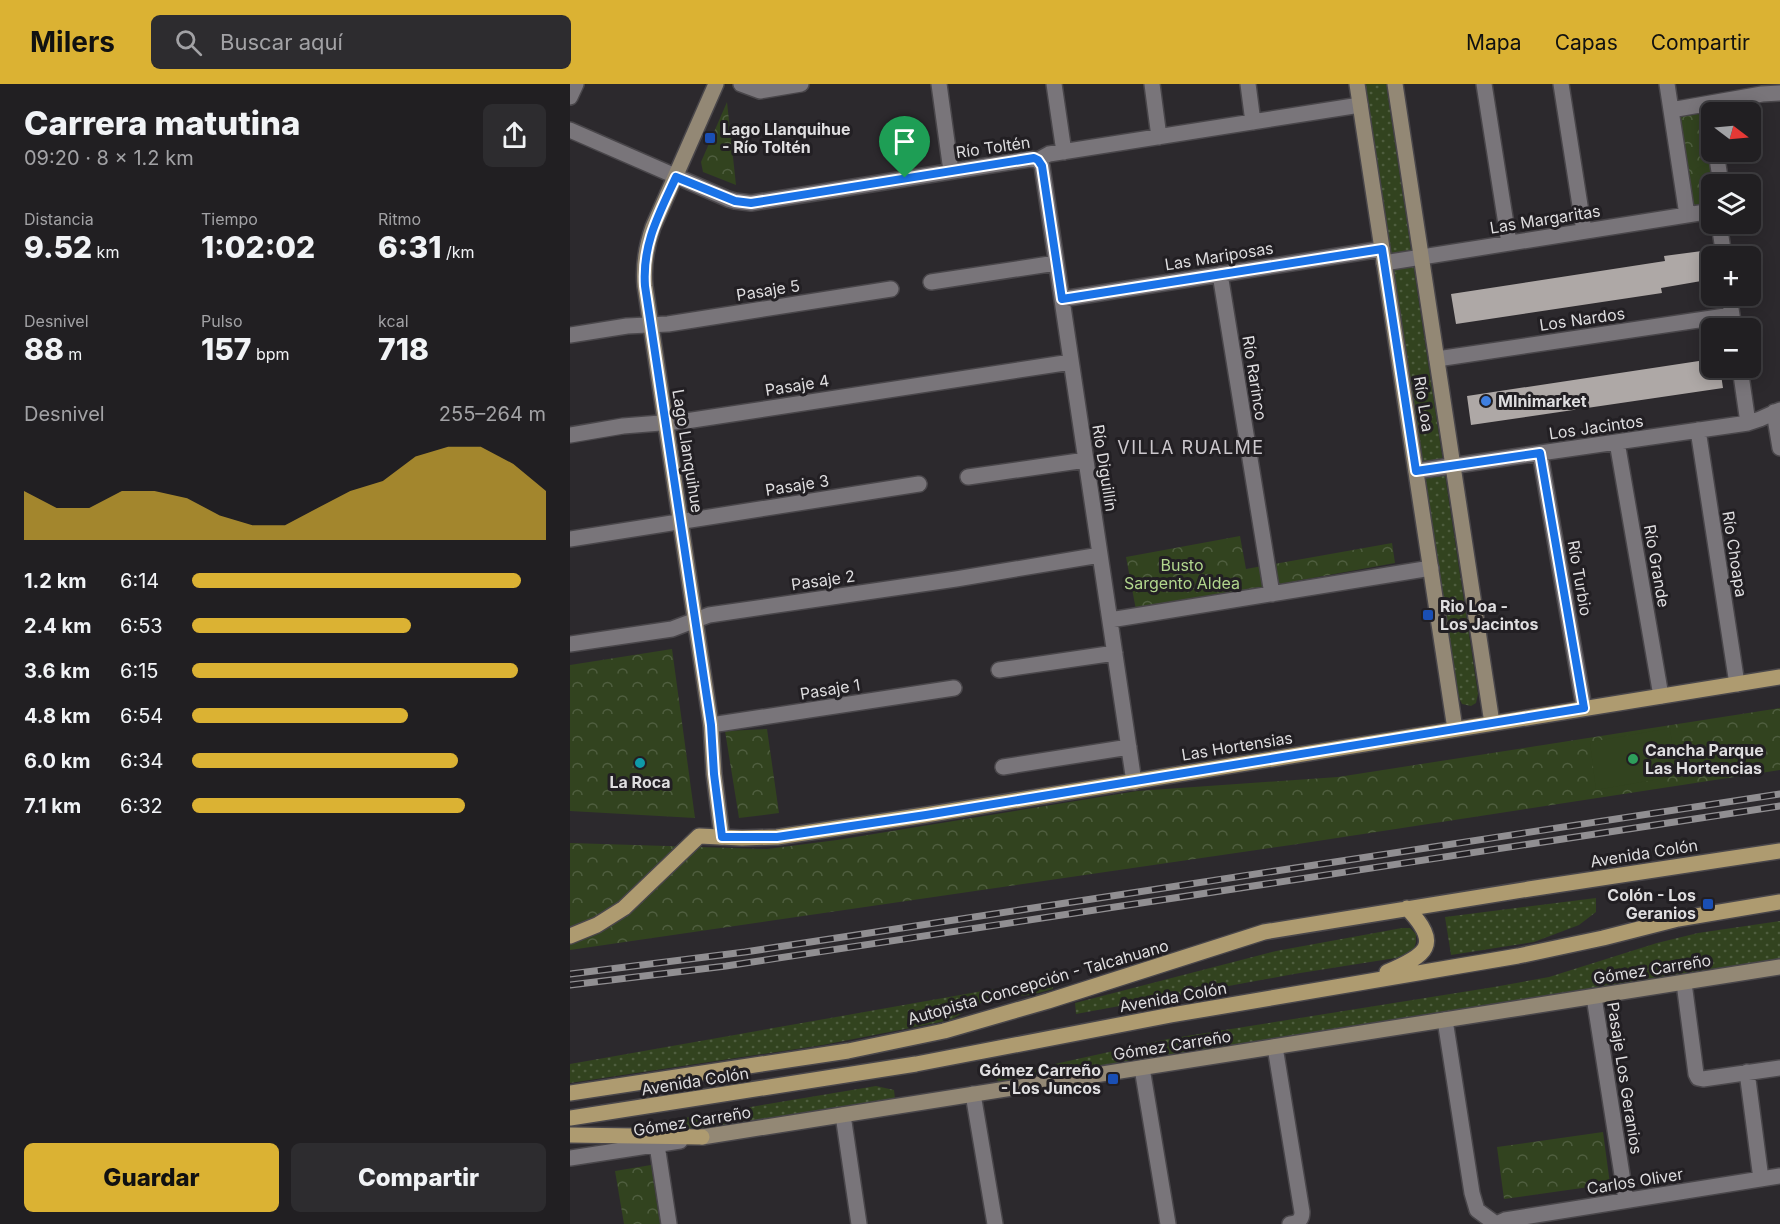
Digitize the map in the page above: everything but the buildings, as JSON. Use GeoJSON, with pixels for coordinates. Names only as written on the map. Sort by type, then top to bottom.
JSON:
{"type":"FeatureCollection","features":[{"type":"Feature","properties":{"kind":"main road","name":"Las Hortensias"},"geometry":{"type":"LineString","coordinates":[[570,936],[597,925],[624,908],[699,836],[792,835],[937,814],[1780,677]]}},
{"type":"Feature","properties":{"kind":"main road","name":"Avenida Colón"},"geometry":{"type":"LineString","coordinates":[[1264,932],[1780,851]]}},
{"type":"Feature","properties":{"kind":"main road","name":"Avenida Colón"},"geometry":{"type":"LineString","coordinates":[[570,1118],[916,1064],[1160,1017],[1518,956],[1592,941],[1678,919],[1780,902]]}},
{"type":"Feature","properties":{"kind":"main road"},"geometry":{"type":"LineString","coordinates":[[1363,982],[1413,961],[1422,954],[1427,945],[1427,938],[1421,923],[1407,908]]}},
{"type":"Feature","properties":{"kind":"main road","name":"Autopista Concepción - Talcahuano"},"geometry":{"type":"LineString","coordinates":[[570,1093],[848,1052],[944,1031],[1141,972],[1264,932]]}},
{"type":"Feature","properties":{"kind":"main road"},"geometry":{"type":"LineString","coordinates":[[570,1135],[702,1137]]}},
{"type":"Feature","properties":{"kind":"street"},"geometry":{"type":"LineString","coordinates":[[570,97],[576,84]]}},
{"type":"Feature","properties":{"kind":"street","name":"Lago Llanquihue"},"geometry":{"type":"LineString","coordinates":[[716,84],[653,227],[645,256],[645,286],[711,725],[714,782],[722,837]]}},
{"type":"Feature","properties":{"kind":"street"},"geometry":{"type":"LineString","coordinates":[[741,84],[760,91],[801,84]]}},
{"type":"Feature","properties":{"kind":"street"},"geometry":{"type":"LineString","coordinates":[[939,84],[951,171]]}},
{"type":"Feature","properties":{"kind":"street"},"geometry":{"type":"LineString","coordinates":[[1054,84],[1064,152]]}},
{"type":"Feature","properties":{"kind":"street"},"geometry":{"type":"LineString","coordinates":[[1152,84],[1159,137]]}},
{"type":"Feature","properties":{"kind":"street"},"geometry":{"type":"LineString","coordinates":[[1248,84],[1253,122]]}},
{"type":"Feature","properties":{"kind":"street","name":"Río Loa"},"geometry":{"type":"LineString","coordinates":[[1357,84],[1455,729]]}},
{"type":"Feature","properties":{"kind":"street","name":"Río Loa"},"geometry":{"type":"LineString","coordinates":[[1395,84],[1492,723]]}},
{"type":"Feature","properties":{"kind":"street"},"geometry":{"type":"LineString","coordinates":[[1484,84],[1509,243]]}},
{"type":"Feature","properties":{"kind":"street"},"geometry":{"type":"LineString","coordinates":[[1561,84],[1584,231]]}},
{"type":"Feature","properties":{"kind":"street"},"geometry":{"type":"LineString","coordinates":[[1667,84],[1687,214]]}},
{"type":"Feature","properties":{"kind":"street"},"geometry":{"type":"LineString","coordinates":[[1722,102],[1780,93]]}},
{"type":"Feature","properties":{"kind":"street","name":"Río Toltén"},"geometry":{"type":"LineString","coordinates":[[570,130],[735,201],[751,203],[1030,159],[1038,160],[1046,155],[1360,105]]}},
{"type":"Feature","properties":{"kind":"street"},"geometry":{"type":"LineString","coordinates":[[1671,110],[1701,105]]}},
{"type":"Feature","properties":{"kind":"street","name":"Río Diguillín"},"geometry":{"type":"LineString","coordinates":[[1038,160],[1042,166],[1134,782]]}},
{"type":"Feature","properties":{"kind":"street","name":"Las Margaritas"},"geometry":{"type":"LineString","coordinates":[[1383,256],[1422,257],[1701,212]]}},
{"type":"Feature","properties":{"kind":"street","name":"Las Mariposas"},"geometry":{"type":"LineString","coordinates":[[1062,299],[1220,274],[1383,256]]}},
{"type":"Feature","properties":{"kind":"street"},"geometry":{"type":"LineString","coordinates":[[931,282],[1056,263]]}},
{"type":"Feature","properties":{"kind":"street","name":"Río Rarinco"},"geometry":{"type":"LineString","coordinates":[[1220,274],[1272,594]]}},
{"type":"Feature","properties":{"kind":"street","name":"Pasaje 5"},"geometry":{"type":"LineString","coordinates":[[570,335],[627,326],[668,324],[891,289]]}},
{"type":"Feature","properties":{"kind":"street","name":"Los Nardos"},"geometry":{"type":"LineString","coordinates":[[1437,359],[1701,326]]}},
{"type":"Feature","properties":{"kind":"street","name":"Pasaje 4"},"geometry":{"type":"LineString","coordinates":[[570,435],[623,426],[686,421],[1071,362]]}},
{"type":"Feature","properties":{"kind":"street"},"geometry":{"type":"LineString","coordinates":[[1741,378],[1748,423]]}},
{"type":"Feature","properties":{"kind":"street"},"geometry":{"type":"LineString","coordinates":[[1777,411],[1780,448]]}},
{"type":"Feature","properties":{"kind":"street","name":"Los Jacintos"},"geometry":{"type":"LineString","coordinates":[[1416,471],[1748,423],[1777,411]]}},
{"type":"Feature","properties":{"kind":"street","name":"Río Choapa"},"geometry":{"type":"LineString","coordinates":[[1698,430],[1737,684]]}},
{"type":"Feature","properties":{"kind":"street","name":"Río Grande"},"geometry":{"type":"LineString","coordinates":[[1617,442],[1661,696]]}},
{"type":"Feature","properties":{"kind":"street","name":"Río Turbio"},"geometry":{"type":"LineString","coordinates":[[1540,453],[1584,708]]}},
{"type":"Feature","properties":{"kind":"street"},"geometry":{"type":"LineString","coordinates":[[968,477],[1086,460]]}},
{"type":"Feature","properties":{"kind":"street","name":"Pasaje 3"},"geometry":{"type":"LineString","coordinates":[[570,539],[919,484]]}},
{"type":"Feature","properties":{"kind":"street","name":"Pasaje 2"},"geometry":{"type":"LineString","coordinates":[[570,644],[672,629],[710,615],[956,579],[1100,555]]}},
{"type":"Feature","properties":{"kind":"street"},"geometry":{"type":"LineString","coordinates":[[1110,620],[1431,568]]}},
{"type":"Feature","properties":{"kind":"street"},"geometry":{"type":"LineString","coordinates":[[999,670],[1115,653]]}},
{"type":"Feature","properties":{"kind":"street","name":"Pasaje 1"},"geometry":{"type":"LineString","coordinates":[[711,725],[954,688]]}},
{"type":"Feature","properties":{"kind":"street"},"geometry":{"type":"LineString","coordinates":[[1003,767],[1129,747]]}},
{"type":"Feature","properties":{"kind":"street","name":"Gómez Carreño"},"geometry":{"type":"LineString","coordinates":[[570,1158],[1780,968]]}},
{"type":"Feature","properties":{"kind":"street"},"geometry":{"type":"LineString","coordinates":[[1684,983],[1698,1078],[1780,1068]]}},
{"type":"Feature","properties":{"kind":"street","name":"Pasaje Los Geranios"},"geometry":{"type":"LineString","coordinates":[[1594,997],[1626,1200]]}},
{"type":"Feature","properties":{"kind":"street"},"geometry":{"type":"LineString","coordinates":[[1445,1020],[1474,1203],[1481,1214],[1496,1224]]}},
{"type":"Feature","properties":{"kind":"street"},"geometry":{"type":"LineString","coordinates":[[1275,1047],[1302,1212],[1295,1222]]}},
{"type":"Feature","properties":{"kind":"street"},"geometry":{"type":"LineString","coordinates":[[1142,1068],[1168,1224]]}},
{"type":"Feature","properties":{"kind":"street"},"geometry":{"type":"LineString","coordinates":[[1747,1072],[1761,1179]]}},
{"type":"Feature","properties":{"kind":"street"},"geometry":{"type":"LineString","coordinates":[[973,1094],[995,1224]]}},
{"type":"Feature","properties":{"kind":"street"},"geometry":{"type":"LineString","coordinates":[[843,1115],[860,1224]]}},
{"type":"Feature","properties":{"kind":"street"},"geometry":{"type":"LineString","coordinates":[[657,1144],[669,1224]]}},
{"type":"Feature","properties":{"kind":"street","name":"Carlos Oliver"},"geometry":{"type":"LineString","coordinates":[[1496,1224],[1505,1220],[1780,1176]]}},
{"type":"Feature","properties":{"kind":"green space"},"geometry":{"type":"Polygon","coordinates":[[[1365,84],[1386,84],[1478,694],[1476,703],[1471,706],[1462,704],[1458,696],[1365,84]]]}},
{"type":"Feature","properties":{"kind":"green space"},"geometry":{"type":"Polygon","coordinates":[[[727,102],[736,185],[703,172],[701,162],[727,102]]]}},
{"type":"Feature","properties":{"kind":"green space"},"geometry":{"type":"Polygon","coordinates":[[[1698,114],[1701,116],[1701,162],[1712,162],[1714,174],[1701,174],[1701,204],[1695,205],[1691,200],[1679,117],[1698,114]]]}},
{"type":"Feature","properties":{"kind":"green space","name":"Busto Sargento Aldea"},"geometry":{"type":"Polygon","coordinates":[[[1240,536],[1246,569],[1392,543],[1395,563],[1136,610],[1126,557],[1240,536]]]}},
{"type":"Feature","properties":{"kind":"green space"},"geometry":{"type":"Polygon","coordinates":[[[672,649],[695,818],[570,811],[570,665],[672,649]]]}},
{"type":"Feature","properties":{"kind":"green space"},"geometry":{"type":"Polygon","coordinates":[[[1780,708],[1780,770],[1298,844],[570,950],[570,843],[767,849],[837,840],[1137,791],[1338,777],[1780,708]]]}},
{"type":"Feature","properties":{"kind":"green space","name":"Cancha Parque Las Hortencias"},"geometry":{"type":"Polygon","coordinates":[[[1670,728],[1676,776],[1596,790],[1590,742],[1670,728]]]}},
{"type":"Feature","properties":{"kind":"green space"},"geometry":{"type":"Polygon","coordinates":[[[767,729],[779,813],[739,818],[725,731],[767,729]]]}},
{"type":"Feature","properties":{"kind":"green space"},"geometry":{"type":"Polygon","coordinates":[[[1596,898],[1596,912],[1579,925],[1534,942],[1451,955],[1445,917],[1596,898]]]}},
{"type":"Feature","properties":{"kind":"green space"},"geometry":{"type":"Polygon","coordinates":[[[1780,921],[1780,959],[999,1082],[995,1077],[1168,1039],[1549,977],[1657,943],[1698,933],[1780,921]]]}},
{"type":"Feature","properties":{"kind":"green space"},"geometry":{"type":"Polygon","coordinates":[[[1410,928],[1416,934],[1416,942],[1413,952],[1402,957],[1294,974],[1076,1014],[1075,1003],[1276,951],[1410,928]]]}},
{"type":"Feature","properties":{"kind":"green space"},"geometry":{"type":"Polygon","coordinates":[[[1051,979],[1053,989],[1031,995],[1002,997],[1001,993],[989,995],[989,1000],[975,1005],[951,1020],[823,1045],[570,1083],[570,1064],[1051,979]]]}},
{"type":"Feature","properties":{"kind":"green space"},"geometry":{"type":"Polygon","coordinates":[[[876,1086],[894,1090],[895,1099],[694,1131],[606,1131],[876,1086]]]}},
{"type":"Feature","properties":{"kind":"green space"},"geometry":{"type":"Polygon","coordinates":[[[1603,1132],[1610,1184],[1504,1199],[1497,1147],[1603,1132]]]}},
{"type":"Feature","properties":{"kind":"green space"},"geometry":{"type":"Polygon","coordinates":[[[651,1165],[660,1224],[624,1224],[615,1171],[651,1165]]]}},
{"type":"Feature","properties":{"kind":"railway"},"geometry":{"type":"LineString","coordinates":[[570,974],[745,952],[1780,794]]}},
{"type":"Feature","properties":{"kind":"railway"},"geometry":{"type":"LineString","coordinates":[[570,985],[726,966],[1780,806]]}},
{"type":"Feature","properties":{"kind":"place","name":"Lago Llanquihue - Río Toltén"},"geometry":{"type":"Point","coordinates":[710,138]}},
{"type":"Feature","properties":{"kind":"place","name":"MInimarket"},"geometry":{"type":"Point","coordinates":[1486,401]}},
{"type":"Feature","properties":{"kind":"place","name":"Rio Loa - Los Jacintos"},"geometry":{"type":"Point","coordinates":[1428,615]}},
{"type":"Feature","properties":{"kind":"place","name":"Cancha Parque Las Hortencias"},"geometry":{"type":"Point","coordinates":[1633,759]}},
{"type":"Feature","properties":{"kind":"place","name":"La Roca"},"geometry":{"type":"Point","coordinates":[640,763]}},
{"type":"Feature","properties":{"kind":"place","name":"Colón - Los Geranios"},"geometry":{"type":"Point","coordinates":[1708,904]}},
{"type":"Feature","properties":{"kind":"place","name":"Gómez Carreño - Los Juncos"},"geometry":{"type":"Point","coordinates":[1113,1079]}},
{"type":"Feature","properties":{"kind":"district","name":"VILLA RUALME"},"geometry":{"type":"Point","coordinates":[1191,448]}},
{"type":"Feature","properties":{"kind":"route"},"geometry":{"type":"LineString","coordinates":[[1034,158],[1038,160],[1042,166],[1062,299],[1382,249],[1416,471],[1540,453],[1584,708],[926,815],[777,837],[722,837],[714,774],[711,725],[645,286],[645,256],[648,241],[676,177],[743,203],[905,178],[1034,158]]}}]}
